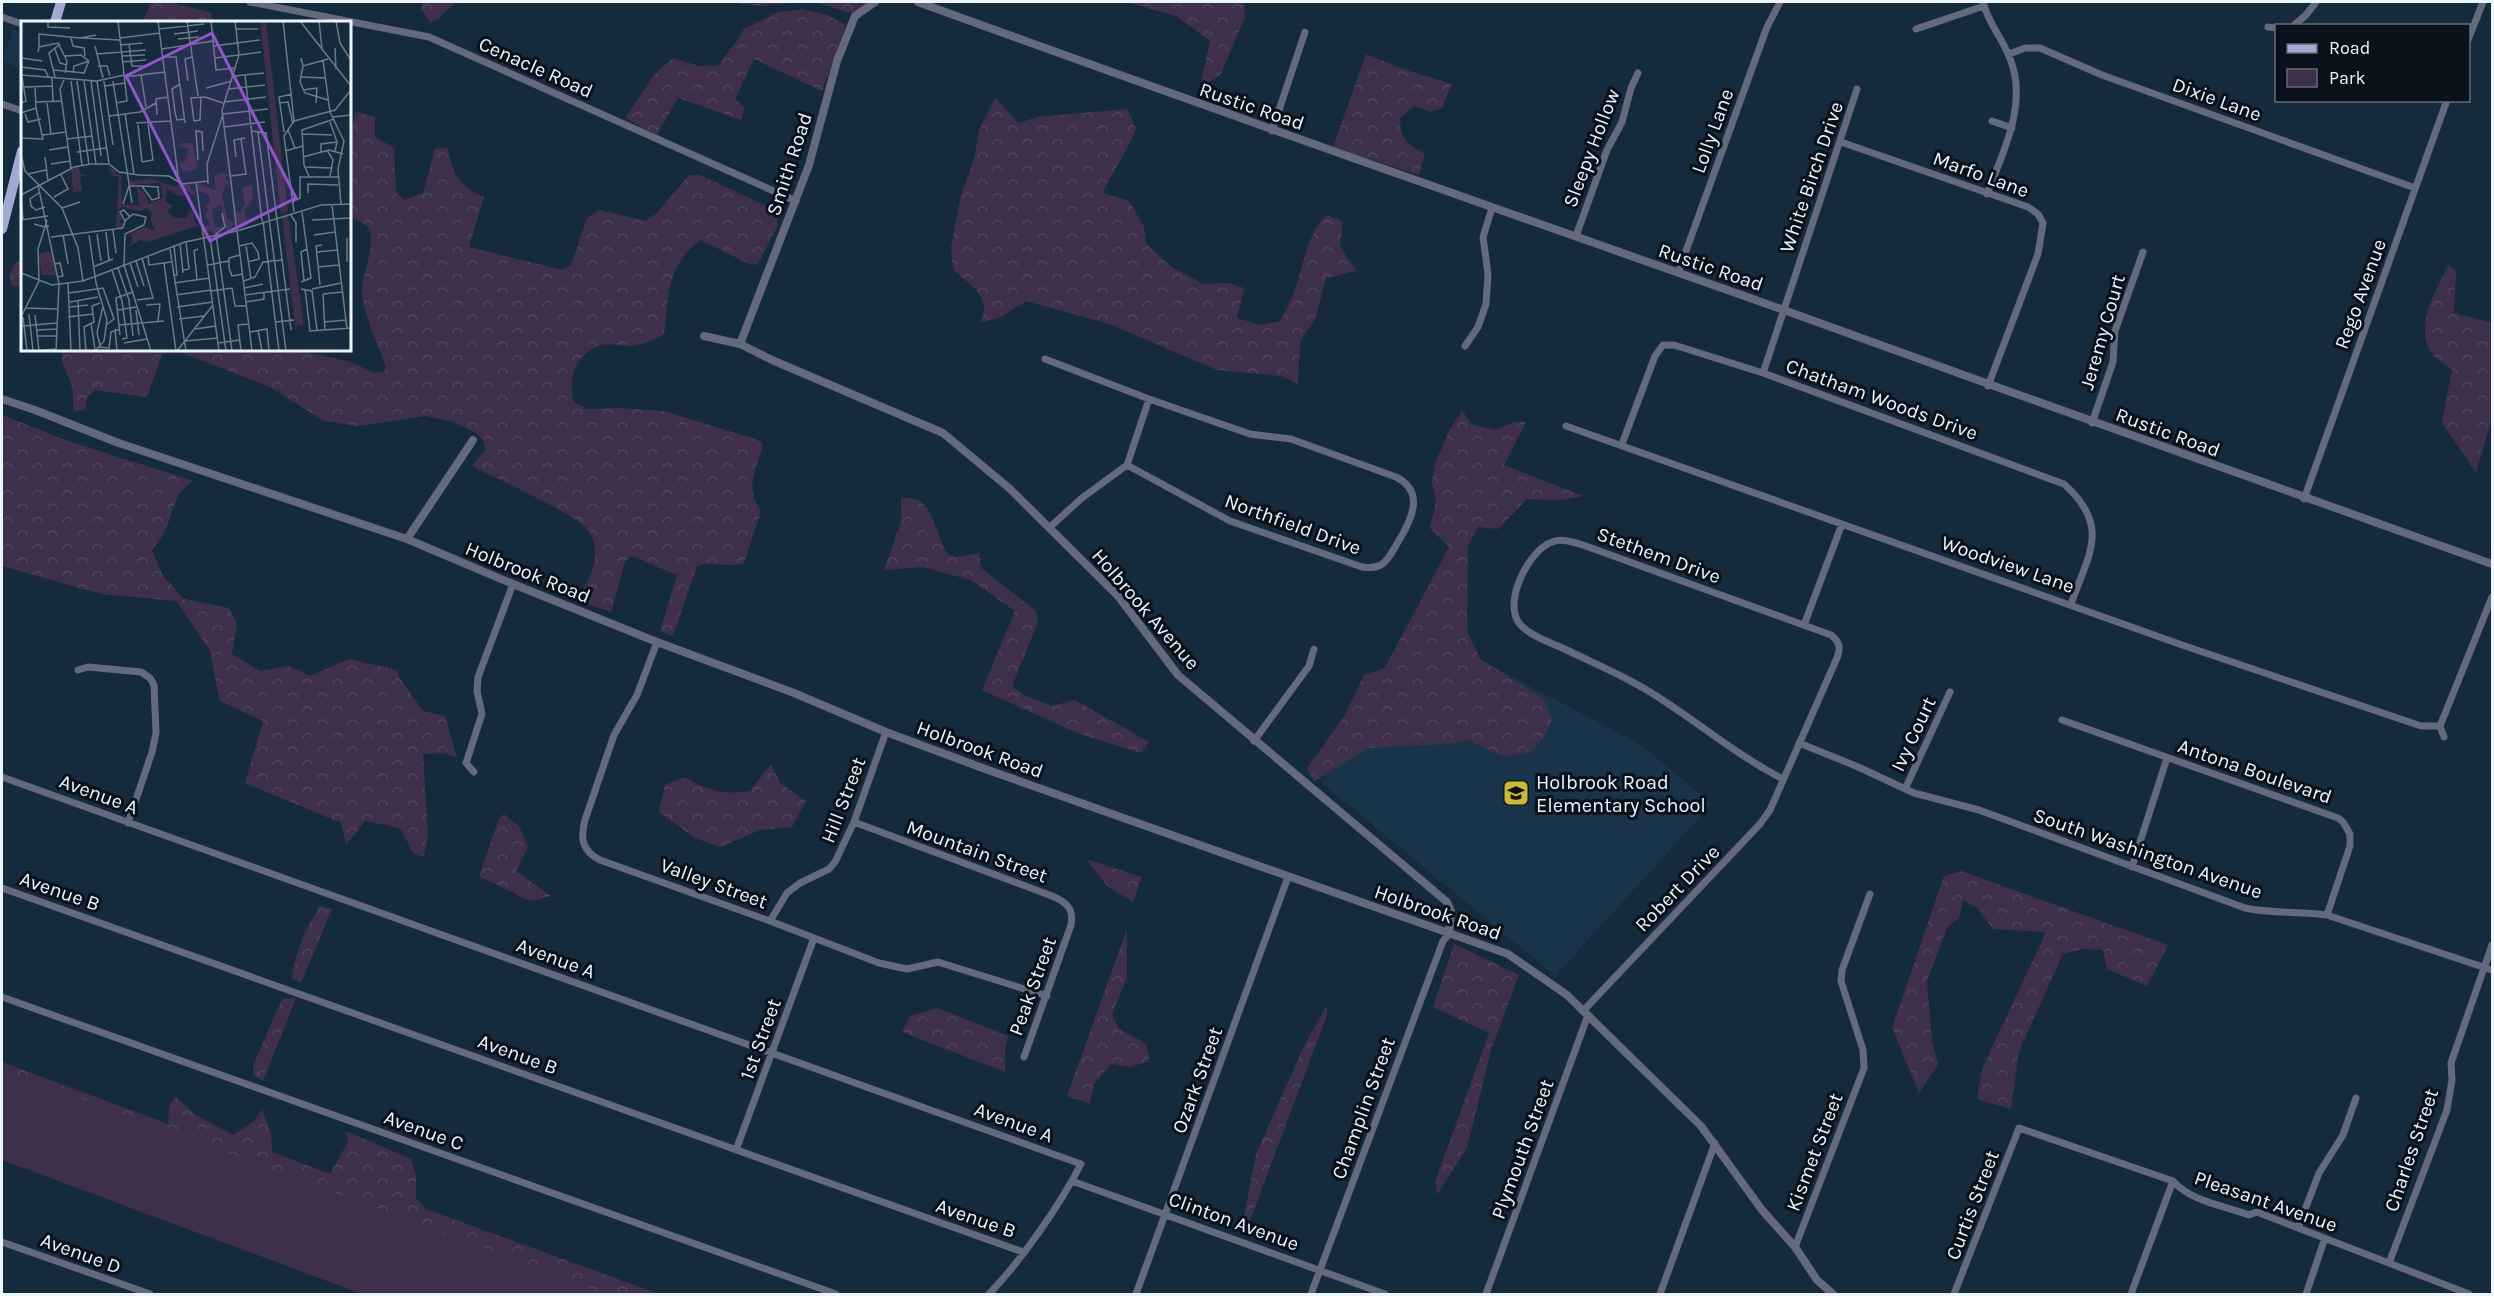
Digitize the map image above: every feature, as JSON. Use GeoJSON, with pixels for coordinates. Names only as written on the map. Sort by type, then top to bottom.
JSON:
{"type":"FeatureCollection","features":[{"type":"Feature","properties":{"kind":"main road"},"geometry":{"type":"LineString","coordinates":[[55,21],[61,2]]}},
{"type":"Feature","properties":{"kind":"main road"},"geometry":{"type":"LineString","coordinates":[[2,229],[21,155]]}},
{"type":"Feature","properties":{"kind":"street","name":"Cenacle Road"},"geometry":{"type":"LineString","coordinates":[[250,2],[347,21]]}},
{"type":"Feature","properties":{"kind":"street","name":"Smith Road"},"geometry":{"type":"LineString","coordinates":[[740,344],[809,165],[837,62],[855,16],[875,2]]}},
{"type":"Feature","properties":{"kind":"street","name":"Rustic Road"},"geometry":{"type":"LineString","coordinates":[[918,2],[1272,131],[1576,236],[1988,386],[2493,564]]}},
{"type":"Feature","properties":{"kind":"street","name":"Lolly Lane"},"geometry":{"type":"LineString","coordinates":[[1678,273],[1764,35],[1780,2]]}},
{"type":"Feature","properties":{"kind":"street"},"geometry":{"type":"LineString","coordinates":[[2295,24],[2316,2]]}},
{"type":"Feature","properties":{"kind":"street"},"geometry":{"type":"LineString","coordinates":[[2470,37],[2483,2]]}},
{"type":"Feature","properties":{"kind":"street"},"geometry":{"type":"LineString","coordinates":[[1916,29],[1984,4],[2009,54],[2016,98],[2012,128],[1988,194]]}},
{"type":"Feature","properties":{"kind":"street"},"geometry":{"type":"LineString","coordinates":[[2,17],[21,24]]}},
{"type":"Feature","properties":{"kind":"street","name":"Cenacle Road"},"geometry":{"type":"LineString","coordinates":[[351,22],[429,37],[796,201]]}},
{"type":"Feature","properties":{"kind":"street"},"geometry":{"type":"LineString","coordinates":[[2268,27],[2275,28]]}},
{"type":"Feature","properties":{"kind":"street"},"geometry":{"type":"LineString","coordinates":[[1272,131],[1305,32]]}},
{"type":"Feature","properties":{"kind":"street","name":"Dixie Lane"},"geometry":{"type":"LineString","coordinates":[[2009,54],[2025,48],[2035,47],[2045,50],[2102,75],[2415,188]]}},
{"type":"Feature","properties":{"kind":"street","name":"Sleepy Hollow"},"geometry":{"type":"LineString","coordinates":[[1576,236],[1607,150],[1622,122],[1631,88],[1638,73]]}},
{"type":"Feature","properties":{"kind":"street","name":"White Birch Drive"},"geometry":{"type":"LineString","coordinates":[[1763,373],[1857,89]]}},
{"type":"Feature","properties":{"kind":"street","name":"Rego Avenue"},"geometry":{"type":"LineString","coordinates":[[2304,499],[2446,102]]}},
{"type":"Feature","properties":{"kind":"street"},"geometry":{"type":"LineString","coordinates":[[2,104],[21,111]]}},
{"type":"Feature","properties":{"kind":"street"},"geometry":{"type":"LineString","coordinates":[[1992,121],[2012,128]]}},
{"type":"Feature","properties":{"kind":"street","name":"Marfo Lane"},"geometry":{"type":"LineString","coordinates":[[1841,142],[2028,207],[2038,214],[2043,223],[2038,254],[1988,386]]}},
{"type":"Feature","properties":{"kind":"street"},"geometry":{"type":"LineString","coordinates":[[1465,346],[1478,327],[1486,304],[1488,274],[1483,237],[1492,208]]}},
{"type":"Feature","properties":{"kind":"street","name":"Jeremy Court"},"geometry":{"type":"LineString","coordinates":[[2092,423],[2113,362],[2115,331],[2143,252]]}},
{"type":"Feature","properties":{"kind":"street","name":"Holbrook Avenue"},"geometry":{"type":"LineString","coordinates":[[704,336],[740,344],[772,360],[943,433],[1008,487],[1050,526],[1118,596],[1178,675],[1254,741],[1297,773],[1447,902],[1451,911],[1449,934]]}},
{"type":"Feature","properties":{"kind":"street","name":"Chatham Woods Drive"},"geometry":{"type":"LineString","coordinates":[[1622,444],[1655,356],[1663,345],[1674,345],[1763,373],[2064,484],[2080,498],[2093,529],[2089,555],[2071,604]]}},
{"type":"Feature","properties":{"kind":"street","name":"Northfield Drive"},"geometry":{"type":"LineString","coordinates":[[1045,359],[1149,399],[1250,434],[1291,439],[1396,477],[1407,484],[1413,494],[1414,503],[1412,515],[1385,561],[1375,567],[1362,567],[1230,521],[1126,465]]}},
{"type":"Feature","properties":{"kind":"street","name":"Holbrook Road"},"geometry":{"type":"LineString","coordinates":[[2,399],[116,442],[407,539],[657,642],[795,693],[886,732],[1508,954],[1550,981],[1680,1105],[1715,1143],[1762,1210],[1795,1247],[1805,1264],[1833,1294]]}},
{"type":"Feature","properties":{"kind":"street"},"geometry":{"type":"LineString","coordinates":[[1050,526],[1082,498],[1126,465],[1149,399]]}},
{"type":"Feature","properties":{"kind":"street","name":"Woodview Lane"},"geometry":{"type":"LineString","coordinates":[[1566,426],[2185,646],[2421,726],[2440,726]]}},
{"type":"Feature","properties":{"kind":"street"},"geometry":{"type":"LineString","coordinates":[[407,539],[473,440]]}},
{"type":"Feature","properties":{"kind":"street"},"geometry":{"type":"LineString","coordinates":[[1804,625],[1842,524]]}},
{"type":"Feature","properties":{"kind":"street","name":"Stethem Drive"},"geometry":{"type":"LineString","coordinates":[[1556,540],[1583,545],[1804,625],[1831,635],[1840,646],[1837,658],[1781,778],[1760,768],[1650,692],[1539,637],[1519,622],[1515,614],[1513,597],[1534,556],[1541,548],[1556,540]]}},
{"type":"Feature","properties":{"kind":"street"},"geometry":{"type":"LineString","coordinates":[[474,772],[466,763],[482,714],[477,691],[478,677],[513,584]]}},
{"type":"Feature","properties":{"kind":"street"},"geometry":{"type":"LineString","coordinates":[[2444,737],[2440,726],[2493,597]]}},
{"type":"Feature","properties":{"kind":"street","name":"Valley Street"},"geometry":{"type":"LineString","coordinates":[[657,642],[640,688],[614,735],[583,828],[584,846],[588,852],[600,860],[890,966],[907,969],[938,962],[1047,996]]}},
{"type":"Feature","properties":{"kind":"street"},"geometry":{"type":"LineString","coordinates":[[1254,741],[1309,666],[1314,649]]}},
{"type":"Feature","properties":{"kind":"street"},"geometry":{"type":"LineString","coordinates":[[78,670],[88,667],[141,672],[150,678],[154,686],[156,733],[152,752],[128,823]]}},
{"type":"Feature","properties":{"kind":"street","name":"Ivy Court"},"geometry":{"type":"LineString","coordinates":[[1905,789],[1950,692]]}},
{"type":"Feature","properties":{"kind":"street","name":"Antona Boulevard"},"geometry":{"type":"LineString","coordinates":[[2062,720],[2295,802],[2343,822],[2350,834],[2350,846],[2327,915]]}},
{"type":"Feature","properties":{"kind":"street","name":"Hill Street"},"geometry":{"type":"LineString","coordinates":[[770,921],[787,893],[800,883],[829,869],[835,862],[854,822],[886,732]]}},
{"type":"Feature","properties":{"kind":"street","name":"South Washington Avenue"},"geometry":{"type":"LineString","coordinates":[[1799,743],[1905,789],[1979,810],[2245,908],[2270,913],[2302,911],[2327,915],[2493,970]]}},
{"type":"Feature","properties":{"kind":"street"},"geometry":{"type":"LineString","coordinates":[[2132,867],[2167,758]]}},
{"type":"Feature","properties":{"kind":"street","name":"Avenue A"},"geometry":{"type":"LineString","coordinates":[[2,777],[1081,1164],[1072,1181]]}},
{"type":"Feature","properties":{"kind":"street","name":"Robert Drive"},"geometry":{"type":"LineString","coordinates":[[1586,1013],[1754,831],[1770,810],[1781,778]]}},
{"type":"Feature","properties":{"kind":"street","name":"Mountain Street"},"geometry":{"type":"LineString","coordinates":[[854,822],[1060,899],[1068,904],[1071,911],[1071,925]]}},
{"type":"Feature","properties":{"kind":"street","name":"Ozark Street"},"geometry":{"type":"LineString","coordinates":[[1136,1294],[1288,877]]}},
{"type":"Feature","properties":{"kind":"street","name":"Avenue B"},"geometry":{"type":"LineString","coordinates":[[2,888],[1023,1252]]}},
{"type":"Feature","properties":{"kind":"street","name":"Kismet Street"},"geometry":{"type":"LineString","coordinates":[[1795,1247],[1864,1068],[1863,1050],[1841,981],[1842,970],[1870,894]]}},
{"type":"Feature","properties":{"kind":"street","name":"Peak Street"},"geometry":{"type":"LineString","coordinates":[[1024,1057],[1071,925]]}},
{"type":"Feature","properties":{"kind":"street","name":"Champlin Street"},"geometry":{"type":"LineString","coordinates":[[1311,1294],[1443,941],[1449,934]]}},
{"type":"Feature","properties":{"kind":"street","name":"1st Street"},"geometry":{"type":"LineString","coordinates":[[736,1150],[814,938]]}},
{"type":"Feature","properties":{"kind":"street","name":"Charles Street"},"geometry":{"type":"LineString","coordinates":[[2389,1263],[2447,1110],[2452,1080],[2451,1063],[2493,945]]}},
{"type":"Feature","properties":{"kind":"street","name":"Avenue C"},"geometry":{"type":"LineString","coordinates":[[2,997],[836,1294]]}},
{"type":"Feature","properties":{"kind":"street","name":"Plymouth Street"},"geometry":{"type":"LineString","coordinates":[[1486,1294],[1586,1013]]}},
{"type":"Feature","properties":{"kind":"street"},"geometry":{"type":"LineString","coordinates":[[2298,1228],[2319,1173],[2343,1135],[2356,1098]]}},
{"type":"Feature","properties":{"kind":"street","name":"Pleasant Avenue"},"geometry":{"type":"LineString","coordinates":[[2019,1128],[2173,1181],[2189,1194],[2249,1215],[2258,1212],[2469,1294]]}},
{"type":"Feature","properties":{"kind":"street","name":"Curtis Street"},"geometry":{"type":"LineString","coordinates":[[1954,1294],[2019,1128]]}},
{"type":"Feature","properties":{"kind":"street"},"geometry":{"type":"LineString","coordinates":[[1660,1294],[1715,1143]]}},
{"type":"Feature","properties":{"kind":"street"},"geometry":{"type":"LineString","coordinates":[[989,1294],[1023,1252],[1072,1181]]}},
{"type":"Feature","properties":{"kind":"street","name":"Clinton Avenue"},"geometry":{"type":"LineString","coordinates":[[1072,1181],[1385,1294]]}},
{"type":"Feature","properties":{"kind":"street"},"geometry":{"type":"LineString","coordinates":[[2131,1294],[2173,1181]]}},
{"type":"Feature","properties":{"kind":"street"},"geometry":{"type":"LineString","coordinates":[[2306,1294],[2325,1238]]}},
{"type":"Feature","properties":{"kind":"street","name":"Avenue D"},"geometry":{"type":"LineString","coordinates":[[2,1242],[150,1294]]}},
{"type":"Feature","properties":{"kind":"shaded area"},"geometry":{"type":"Polygon","coordinates":[[[13,29],[21,33],[21,69],[2,61],[13,29]]]}},
{"type":"Feature","properties":{"kind":"shaded area","name":"Holbrook Road Elementary School"},"geometry":{"type":"Polygon","coordinates":[[[1409,622],[1641,745],[1712,804],[1555,976],[1321,782],[1409,622]]]}},
{"type":"Feature","properties":{"kind":"green space"},"geometry":{"type":"Polygon","coordinates":[[[151,2],[167,2],[210,12],[214,21],[143,21],[151,2]]]}},
{"type":"Feature","properties":{"kind":"green space"},"geometry":{"type":"Polygon","coordinates":[[[423,2],[456,2],[438,19],[430,22],[421,9],[423,2]]]}},
{"type":"Feature","properties":{"kind":"green space"},"geometry":{"type":"Polygon","coordinates":[[[732,2],[797,2],[756,5],[732,2]]]}},
{"type":"Feature","properties":{"kind":"green space"},"geometry":{"type":"Polygon","coordinates":[[[813,2],[867,2],[852,13],[813,2]]]}},
{"type":"Feature","properties":{"kind":"green space"},"geometry":{"type":"Polygon","coordinates":[[[1126,2],[1244,2],[1245,17],[1221,74],[1199,91],[1210,41],[1176,16],[1126,2]]]}},
{"type":"Feature","properties":{"kind":"green space"},"geometry":{"type":"Polygon","coordinates":[[[802,9],[827,15],[846,25],[822,91],[754,59],[735,99],[745,109],[741,120],[678,98],[657,135],[625,118],[654,75],[673,58],[699,66],[718,65],[744,29],[778,12],[802,9]]]}},
{"type":"Feature","properties":{"kind":"green space"},"geometry":{"type":"Polygon","coordinates":[[[1366,54],[1406,70],[1452,84],[1442,108],[1431,112],[1414,106],[1400,118],[1403,136],[1425,154],[1419,175],[1333,147],[1366,54]]]}},
{"type":"Feature","properties":{"kind":"green space"},"geometry":{"type":"Polygon","coordinates":[[[995,98],[1019,123],[1037,117],[1127,109],[1136,128],[1103,193],[1129,201],[1144,227],[1146,244],[1172,267],[1203,284],[1228,283],[1244,288],[1237,318],[1260,325],[1280,321],[1294,292],[1310,241],[1320,222],[1327,215],[1343,222],[1340,246],[1356,271],[1326,278],[1316,317],[1300,342],[1298,384],[1282,376],[1217,370],[1112,325],[1026,301],[1001,317],[980,323],[984,306],[982,299],[973,287],[953,270],[951,247],[961,195],[975,156],[979,130],[995,98]]]}},
{"type":"Feature","properties":{"kind":"green space"},"geometry":{"type":"Polygon","coordinates":[[[356,112],[375,117],[375,137],[394,148],[396,192],[404,200],[423,193],[435,149],[448,148],[458,178],[469,189],[484,197],[469,247],[562,270],[571,265],[587,218],[600,210],[645,221],[656,214],[689,175],[700,175],[771,208],[777,214],[777,227],[758,264],[751,265],[701,240],[681,260],[675,270],[671,282],[664,334],[638,345],[604,344],[592,349],[580,360],[573,376],[574,402],[587,409],[621,408],[663,411],[759,440],[763,445],[752,487],[756,503],[761,511],[744,563],[697,566],[673,636],[660,631],[677,575],[631,556],[625,562],[611,612],[577,600],[590,576],[595,558],[593,540],[589,531],[554,507],[472,466],[485,450],[484,441],[475,432],[453,422],[426,416],[358,426],[324,421],[268,386],[182,353],[162,354],[147,397],[95,390],[87,397],[85,410],[75,411],[72,386],[63,362],[62,351],[302,351],[350,362],[375,373],[384,372],[386,367],[368,319],[362,290],[371,235],[365,225],[351,217],[351,133],[356,112]]]}},
{"type":"Feature","properties":{"kind":"green space"},"geometry":{"type":"Polygon","coordinates":[[[17,262],[21,262],[21,288],[11,285],[13,267],[17,262]]]}},
{"type":"Feature","properties":{"kind":"green space"},"geometry":{"type":"Polygon","coordinates":[[[2448,265],[2456,270],[2454,313],[2492,323],[2492,419],[2476,472],[2442,423],[2452,369],[2436,358],[2425,336],[2425,324],[2432,299],[2448,265]]]}},
{"type":"Feature","properties":{"kind":"green space"},"geometry":{"type":"Polygon","coordinates":[[[1462,410],[1471,424],[1495,430],[1514,422],[1526,422],[1504,465],[1583,496],[1562,500],[1527,499],[1498,529],[1478,527],[1468,546],[1467,630],[1480,659],[1543,698],[1552,719],[1544,737],[1530,753],[1503,756],[1467,740],[1448,744],[1367,748],[1314,782],[1307,768],[1345,715],[1364,675],[1385,668],[1449,547],[1430,528],[1436,501],[1432,481],[1435,464],[1449,431],[1462,410]]]}},
{"type":"Feature","properties":{"kind":"green space"},"geometry":{"type":"Polygon","coordinates":[[[2,415],[68,441],[194,481],[187,485],[178,496],[165,532],[152,550],[163,576],[184,599],[229,608],[237,624],[232,654],[260,671],[289,666],[310,676],[349,659],[397,670],[399,677],[423,711],[445,716],[457,758],[444,753],[423,754],[428,834],[424,857],[414,854],[400,828],[365,821],[346,845],[341,823],[245,783],[263,721],[220,701],[209,649],[176,601],[101,594],[2,566],[2,415]]]}},
{"type":"Feature","properties":{"kind":"green space"},"geometry":{"type":"Polygon","coordinates":[[[901,497],[918,500],[925,505],[948,555],[957,557],[979,553],[981,568],[1036,611],[1038,622],[1012,686],[1024,695],[1052,706],[1075,700],[1149,742],[1141,753],[1077,733],[982,690],[1015,611],[971,580],[922,567],[884,570],[901,522],[901,497]]]}},
{"type":"Feature","properties":{"kind":"green space"},"geometry":{"type":"Polygon","coordinates":[[[771,764],[780,783],[806,801],[792,827],[760,830],[720,847],[695,838],[659,812],[665,785],[685,777],[716,791],[750,791],[771,764]]]}},
{"type":"Feature","properties":{"kind":"green space"},"geometry":{"type":"Polygon","coordinates":[[[504,814],[519,826],[528,847],[516,871],[551,896],[530,901],[479,876],[499,819],[504,814]]]}},
{"type":"Feature","properties":{"kind":"green space"},"geometry":{"type":"Polygon","coordinates":[[[1086,859],[1142,877],[1133,902],[1108,887],[1086,859]]]}},
{"type":"Feature","properties":{"kind":"green space"},"geometry":{"type":"Polygon","coordinates":[[[1961,871],[2168,945],[2147,986],[2107,969],[2103,950],[2082,949],[2063,954],[2019,1051],[2011,1109],[1977,1099],[1982,1069],[2046,932],[1993,929],[1977,908],[1963,900],[1959,918],[1947,928],[1927,981],[1932,1040],[1938,1064],[1919,1093],[1892,1028],[1944,876],[1961,871]]]}},
{"type":"Feature","properties":{"kind":"green space"},"geometry":{"type":"Polygon","coordinates":[[[320,906],[332,909],[301,983],[292,978],[296,958],[310,923],[320,906]]]}},
{"type":"Feature","properties":{"kind":"green space"},"geometry":{"type":"Polygon","coordinates":[[[1127,929],[1127,978],[1112,1014],[1118,1028],[1146,1044],[1150,1061],[1130,1067],[1111,1064],[1094,1084],[1090,1104],[1067,1096],[1127,929]]]}},
{"type":"Feature","properties":{"kind":"green space"},"geometry":{"type":"Polygon","coordinates":[[[1454,944],[1519,975],[1492,1047],[1467,1148],[1437,1195],[1436,1179],[1489,1033],[1433,1007],[1454,944]]]}},
{"type":"Feature","properties":{"kind":"green space"},"geometry":{"type":"Polygon","coordinates":[[[296,998],[263,1081],[253,1075],[253,1065],[282,999],[296,998]]]}},
{"type":"Feature","properties":{"kind":"green space"},"geometry":{"type":"Polygon","coordinates":[[[1327,1005],[1327,1015],[1248,1226],[1243,1221],[1256,1154],[1304,1046],[1327,1005]]]}},
{"type":"Feature","properties":{"kind":"green space"},"geometry":{"type":"Polygon","coordinates":[[[937,1008],[1008,1036],[1005,1072],[902,1032],[910,1016],[937,1008]]]}},
{"type":"Feature","properties":{"kind":"green space"},"geometry":{"type":"Polygon","coordinates":[[[2,1062],[168,1124],[169,1106],[176,1097],[196,1115],[233,1135],[254,1121],[262,1109],[271,1133],[272,1152],[330,1174],[348,1142],[346,1131],[411,1159],[416,1175],[416,1198],[426,1209],[659,1294],[606,1294],[2,1069],[2,1062]]]}},
{"type":"Feature","properties":{"kind":"green space"},"geometry":{"type":"Polygon","coordinates":[[[2,1065],[619,1294],[362,1294],[2,1160],[2,1065]]]}},
{"type":"Feature","properties":{"kind":"place","name":"Holbrook Road Elementary School"},"geometry":{"type":"Point","coordinates":[1516,793]}}]}
